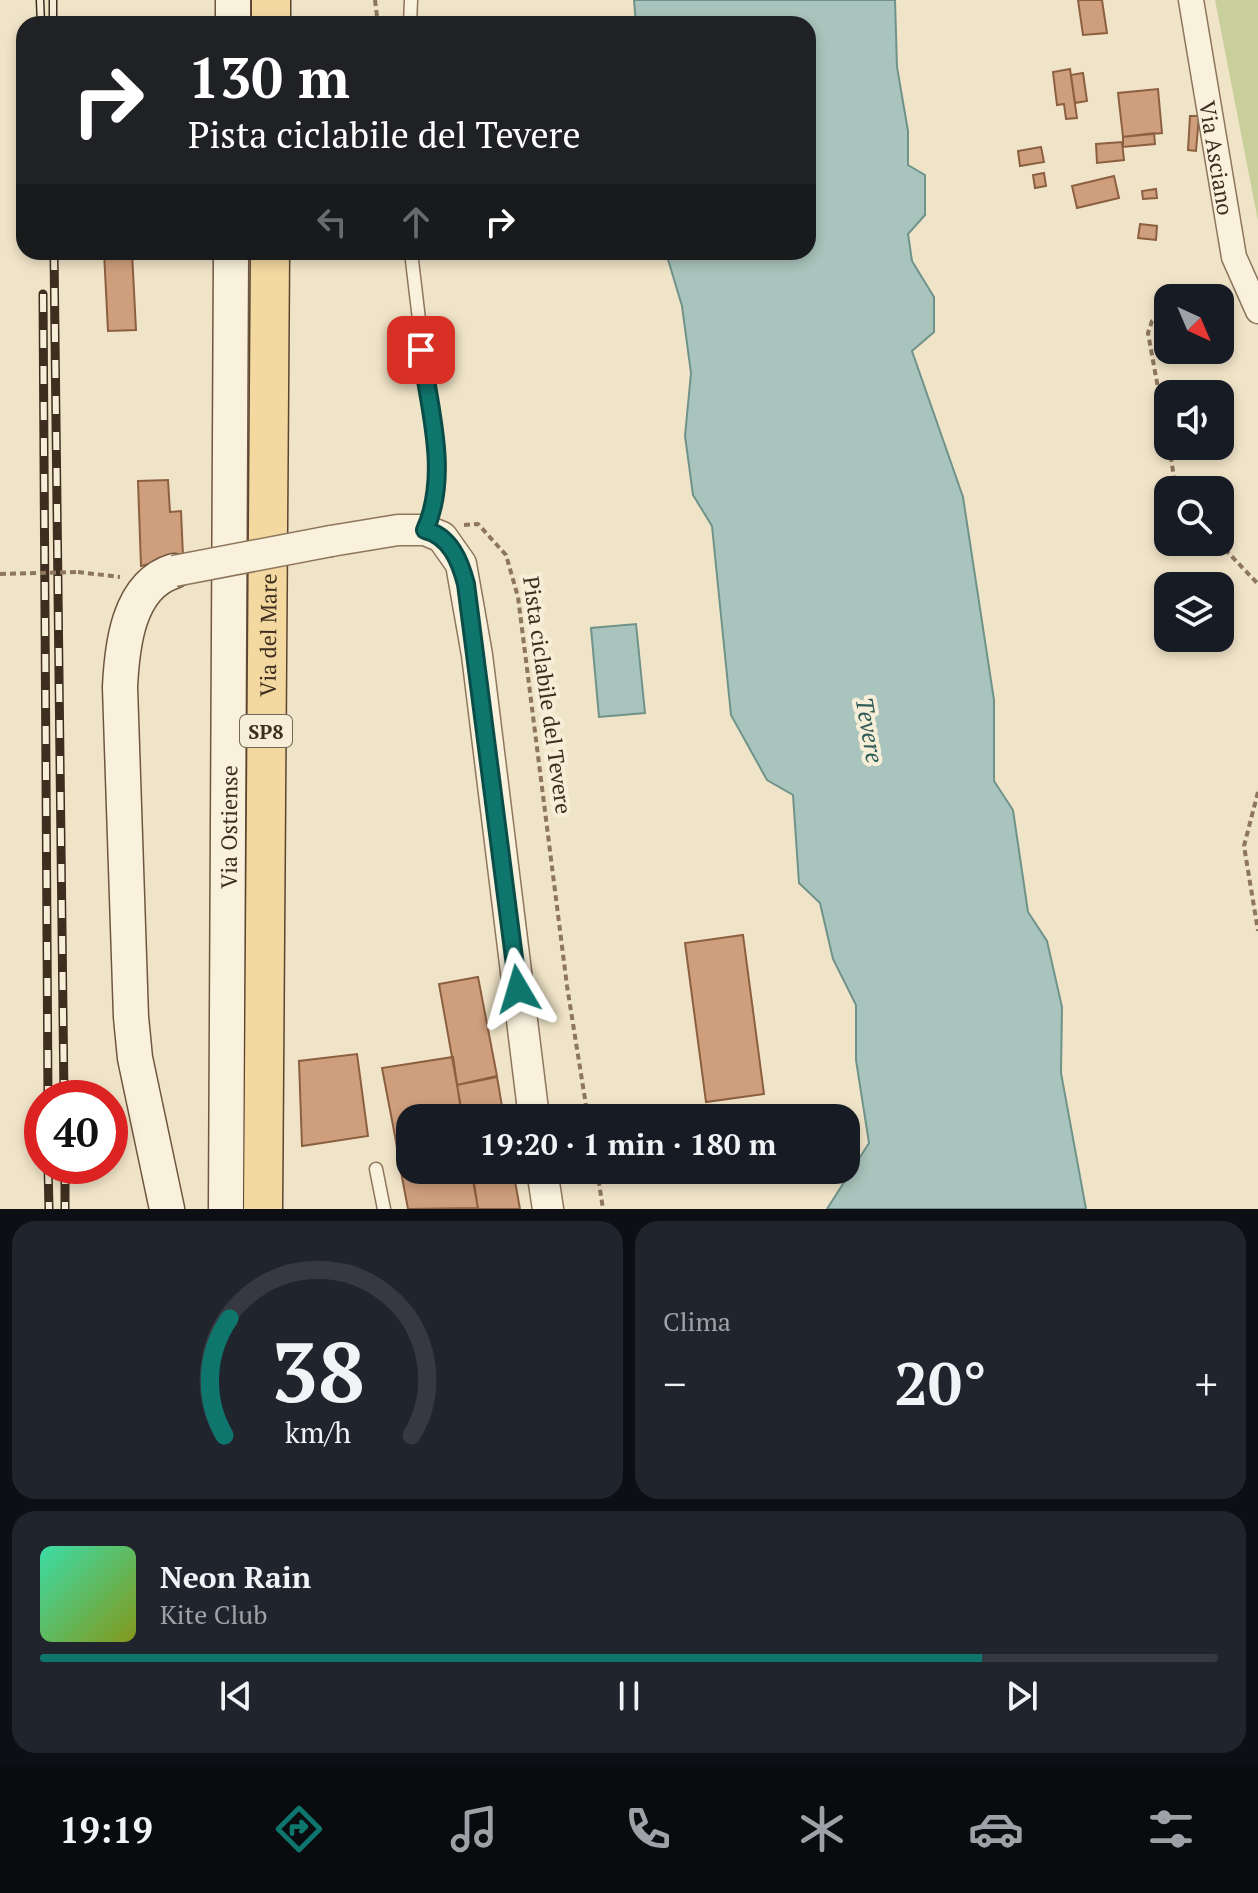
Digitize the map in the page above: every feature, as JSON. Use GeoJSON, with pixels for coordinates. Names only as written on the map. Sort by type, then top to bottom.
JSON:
{"type":"FeatureCollection","features":[{"type":"Feature","properties":{"kind":"main road","name":"Via Ostiense"},"geometry":{"type":"LineString","coordinates":[[226,1209],[231,260]]}},
{"type":"Feature","properties":{"kind":"main road","name":"Via del Mare"},"geometry":{"type":"LineString","coordinates":[[263,1209],[270,260]]}},
{"type":"Feature","properties":{"kind":"main road"},"geometry":{"type":"LineString","coordinates":[[167,1209],[135,1058],[131,1017],[120,687],[124,652],[136,605],[148,586],[174,571]]}},
{"type":"Feature","properties":{"kind":"street","name":"Via Asciano"},"geometry":{"type":"LineString","coordinates":[[1191,0],[1234,257],[1255,307]]}},
{"type":"Feature","properties":{"kind":"street"},"geometry":{"type":"LineString","coordinates":[[174,571],[398,530],[425,530],[442,537],[452,550],[466,584],[532,1104]]}},
{"type":"Feature","properties":{"kind":"street"},"geometry":{"type":"LineString","coordinates":[[544,1184],[548,1209]]}},
{"type":"Feature","properties":{"kind":"lane"},"geometry":{"type":"LineString","coordinates":[[412,260],[436,463],[435,500],[425,530]]}},
{"type":"Feature","properties":{"kind":"lane"},"geometry":{"type":"LineString","coordinates":[[376,1169],[384,1209]]}},
{"type":"Feature","properties":{"kind":"path"},"geometry":{"type":"LineString","coordinates":[[1234,302],[1255,307]]}},
{"type":"Feature","properties":{"kind":"path"},"geometry":{"type":"LineString","coordinates":[[1154,319],[1148,333],[1156,380]]}},
{"type":"Feature","properties":{"kind":"path","name":"Pista ciclabile del Tevere"},"geometry":{"type":"LineString","coordinates":[[425,530],[478,524],[506,555],[518,597],[567,986],[586,1104]]}},
{"type":"Feature","properties":{"kind":"path"},"geometry":{"type":"LineString","coordinates":[[1231,556],[1258,584]]}},
{"type":"Feature","properties":{"kind":"path"},"geometry":{"type":"LineString","coordinates":[[0,574],[78,572],[130,577]]}},
{"type":"Feature","properties":{"kind":"path"},"geometry":{"type":"LineString","coordinates":[[1258,792],[1244,846],[1258,931]]}},
{"type":"Feature","properties":{"kind":"path"},"geometry":{"type":"LineString","coordinates":[[599,1184],[603,1209]]}},
{"type":"Feature","properties":{"kind":"green space"},"geometry":{"type":"Polygon","coordinates":[[[1215,0],[1258,0],[1258,221],[1215,0]]]}},
{"type":"Feature","properties":{"kind":"water","name":"Tevere"},"geometry":{"type":"Polygon","coordinates":[[[634,0],[895,0],[897,67],[908,131],[908,165],[925,175],[925,215],[908,234],[912,261],[934,297],[934,332],[912,351],[963,497],[994,700],[994,781],[1013,810],[1028,912],[1047,941],[1062,1007],[1061,1073],[1086,1209],[827,1209],[843,1184],[860,1184],[860,1157],[869,1143],[856,1060],[856,1005],[833,959],[820,903],[799,883],[793,795],[767,780],[731,715],[712,526],[693,495],[685,436],[691,373],[682,306],[668,260],[816,260],[816,16],[635,16],[634,0]]]}},
{"type":"Feature","properties":{"kind":"water"},"geometry":{"type":"Polygon","coordinates":[[[636,624],[645,713],[599,717],[591,628],[636,624]]]}},
{"type":"Feature","properties":{"kind":"building"},"geometry":{"type":"Polygon","coordinates":[[[1078,0],[1102,0],[1107,33],[1083,35],[1078,0]]]}},
{"type":"Feature","properties":{"kind":"building"},"geometry":{"type":"Polygon","coordinates":[[[1070,69],[1077,118],[1066,119],[1064,104],[1057,105],[1053,72],[1070,69]]]}},
{"type":"Feature","properties":{"kind":"building"},"geometry":{"type":"Polygon","coordinates":[[[1083,73],[1087,101],[1075,103],[1071,75],[1083,73]]]}},
{"type":"Feature","properties":{"kind":"building"},"geometry":{"type":"Polygon","coordinates":[[[1158,89],[1162,133],[1123,137],[1118,93],[1158,89]]]}},
{"type":"Feature","properties":{"kind":"building"},"geometry":{"type":"Polygon","coordinates":[[[1190,116],[1199,116],[1196,151],[1188,150],[1190,116]]]}},
{"type":"Feature","properties":{"kind":"building"},"geometry":{"type":"Polygon","coordinates":[[[1154,133],[1155,144],[1123,147],[1123,137],[1154,133]]]}},
{"type":"Feature","properties":{"kind":"building"},"geometry":{"type":"Polygon","coordinates":[[[1122,142],[1124,160],[1097,163],[1096,144],[1122,142]]]}},
{"type":"Feature","properties":{"kind":"building"},"geometry":{"type":"Polygon","coordinates":[[[1041,147],[1044,162],[1020,166],[1018,151],[1041,147]]]}},
{"type":"Feature","properties":{"kind":"building"},"geometry":{"type":"Polygon","coordinates":[[[1044,173],[1046,186],[1035,188],[1033,175],[1044,173]]]}},
{"type":"Feature","properties":{"kind":"building"},"geometry":{"type":"Polygon","coordinates":[[[1114,176],[1119,198],[1077,208],[1072,186],[1114,176]]]}},
{"type":"Feature","properties":{"kind":"building"},"geometry":{"type":"Polygon","coordinates":[[[1156,189],[1157,198],[1143,199],[1142,191],[1156,189]]]}},
{"type":"Feature","properties":{"kind":"building"},"geometry":{"type":"Polygon","coordinates":[[[1140,224],[1157,226],[1156,240],[1138,238],[1140,224]]]}},
{"type":"Feature","properties":{"kind":"building"},"geometry":{"type":"Polygon","coordinates":[[[104,260],[132,260],[136,330],[108,331],[104,260]]]}},
{"type":"Feature","properties":{"kind":"building"},"geometry":{"type":"Polygon","coordinates":[[[168,480],[170,512],[181,511],[183,556],[141,566],[138,481],[168,480]]]}},
{"type":"Feature","properties":{"kind":"building"},"geometry":{"type":"Polygon","coordinates":[[[743,935],[764,1094],[706,1102],[685,943],[743,935]]]}},
{"type":"Feature","properties":{"kind":"building"},"geometry":{"type":"Polygon","coordinates":[[[478,977],[497,1076],[457,1085],[439,984],[478,977]]]}},
{"type":"Feature","properties":{"kind":"building"},"geometry":{"type":"Polygon","coordinates":[[[357,1054],[368,1136],[302,1146],[299,1061],[357,1054]]]}},
{"type":"Feature","properties":{"kind":"building"},"geometry":{"type":"Polygon","coordinates":[[[453,1057],[460,1104],[396,1104],[395,1136],[382,1068],[453,1057]]]}},
{"type":"Feature","properties":{"kind":"building"},"geometry":{"type":"Polygon","coordinates":[[[497,1077],[502,1104],[460,1104],[457,1085],[497,1077]]]}},
{"type":"Feature","properties":{"kind":"building"},"geometry":{"type":"Polygon","coordinates":[[[403,1184],[474,1184],[478,1208],[408,1209],[403,1184]]]}},
{"type":"Feature","properties":{"kind":"building"},"geometry":{"type":"Polygon","coordinates":[[[474,1184],[516,1184],[520,1209],[478,1209],[474,1184]]]}},
{"type":"Feature","properties":{"kind":"railway"},"geometry":{"type":"LineString","coordinates":[[40,0],[41,16]]}},
{"type":"Feature","properties":{"kind":"railway"},"geometry":{"type":"LineString","coordinates":[[53,0],[53,16]]}},
{"type":"Feature","properties":{"kind":"railway"},"geometry":{"type":"LineString","coordinates":[[54,260],[64,1080]]}},
{"type":"Feature","properties":{"kind":"railway"},"geometry":{"type":"LineString","coordinates":[[43,294],[48,1080]]}},
{"type":"Feature","properties":{"kind":"railway"},"geometry":{"type":"LineString","coordinates":[[48,1184],[49,1209]]}},
{"type":"Feature","properties":{"kind":"railway"},"geometry":{"type":"LineString","coordinates":[[65,1184],[65,1209]]}},
{"type":"Feature","properties":{"kind":"route"},"geometry":{"type":"LineString","coordinates":[[421,350],[437,481],[432,515],[425,530],[442,537],[452,550],[461,564],[466,584],[518,989]]}}]}
